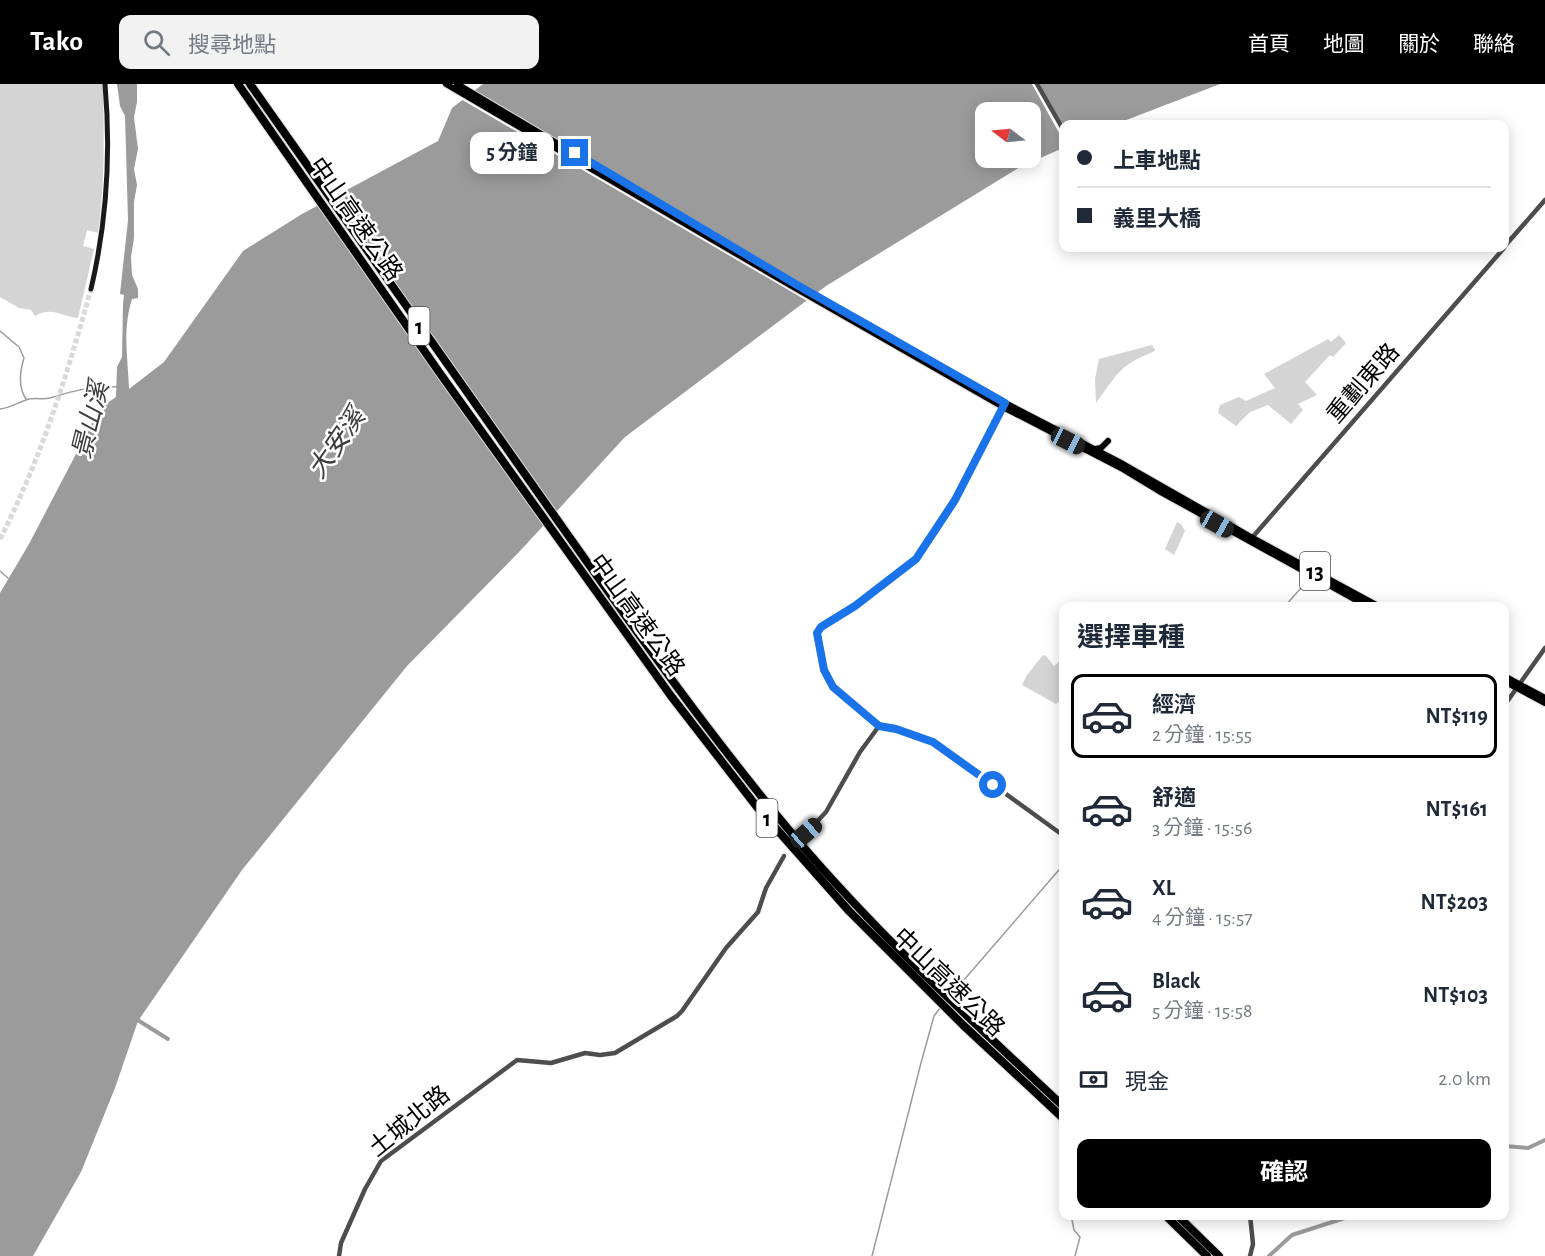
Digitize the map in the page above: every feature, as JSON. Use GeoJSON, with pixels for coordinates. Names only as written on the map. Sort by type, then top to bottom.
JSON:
{"type":"FeatureCollection","features":[{"type":"Feature","properties":{"kind":"highway","name":"中山高速公路"},"geometry":{"type":"LineString","coordinates":[[238,84],[264,112],[680,692],[796,839],[908,957],[1059,1102]]}},
{"type":"Feature","properties":{"kind":"highway","name":"中山高速公路"},"geometry":{"type":"LineString","coordinates":[[250,84],[264,112],[439,372],[706,744],[849,911],[904,967],[1059,1114]]}},
{"type":"Feature","properties":{"kind":"highway"},"geometry":{"type":"LineString","coordinates":[[1170,1220],[1207,1256]]}},
{"type":"Feature","properties":{"kind":"highway"},"geometry":{"type":"LineString","coordinates":[[1182,1220],[1219,1256]]}},
{"type":"Feature","properties":{"kind":"main road"},"geometry":{"type":"LineString","coordinates":[[91,289],[100,250],[104,217],[109,130],[105,84]]}},
{"type":"Feature","properties":{"kind":"main road","name":"13"},"geometry":{"type":"LineString","coordinates":[[446,84],[795,288],[1004,405],[1369,602]]}},
{"type":"Feature","properties":{"kind":"main road","name":"13"},"geometry":{"type":"LineString","coordinates":[[457,84],[939,368]]}},
{"type":"Feature","properties":{"kind":"main road","name":"13"},"geometry":{"type":"LineString","coordinates":[[1004,405],[1095,449],[1360,602]]}},
{"type":"Feature","properties":{"kind":"main road"},"geometry":{"type":"LineString","coordinates":[[1095,449],[1101,448],[1108,441]]}},
{"type":"Feature","properties":{"kind":"main road"},"geometry":{"type":"LineString","coordinates":[[1509,680],[1545,703]]}},
{"type":"Feature","properties":{"kind":"main road"},"geometry":{"type":"LineString","coordinates":[[1509,683],[1545,698]]}},
{"type":"Feature","properties":{"kind":"street"},"geometry":{"type":"LineString","coordinates":[[1037,84],[1059,122]]}},
{"type":"Feature","properties":{"kind":"street","name":"重劃東路"},"geometry":{"type":"LineString","coordinates":[[1509,241],[1545,200]]}},
{"type":"Feature","properties":{"kind":"street","name":"重劃東路"},"geometry":{"type":"LineString","coordinates":[[1250,539],[1500,252]]}},
{"type":"Feature","properties":{"kind":"street"},"geometry":{"type":"LineString","coordinates":[[1004,405],[955,500],[916,559],[855,606],[818,630],[817,637],[828,680],[833,687],[879,726],[902,731],[941,747],[1059,832]]}},
{"type":"Feature","properties":{"kind":"street"},"geometry":{"type":"LineString","coordinates":[[1509,699],[1545,648]]}},
{"type":"Feature","properties":{"kind":"street"},"geometry":{"type":"LineString","coordinates":[[806,833],[826,812],[860,752],[879,726]]}},
{"type":"Feature","properties":{"kind":"street","name":"土城北路"},"geometry":{"type":"LineString","coordinates":[[339,1256],[341,1244],[365,1189],[381,1161],[511,1065],[522,1059],[551,1063],[585,1053],[600,1055],[615,1053],[682,1011],[726,948],[758,912],[766,888],[784,856]]}},
{"type":"Feature","properties":{"kind":"street"},"geometry":{"type":"LineString","coordinates":[[1250,1256],[1253,1244],[1251,1220]]}},
{"type":"Feature","properties":{"kind":"shaded area"},"geometry":{"type":"Polygon","coordinates":[[[0,84],[103,84],[104,159],[100,215],[98,233],[87,230],[83,246],[94,249],[78,318],[51,312],[35,316],[31,310],[19,308],[0,297],[0,84]]]}},
{"type":"Feature","properties":{"kind":"shaded area"},"geometry":{"type":"Polygon","coordinates":[[[1339,335],[1346,343],[1333,357],[1330,355],[1305,382],[1317,395],[1298,404],[1303,410],[1291,424],[1268,405],[1250,412],[1236,426],[1218,413],[1220,405],[1239,397],[1246,401],[1275,388],[1264,374],[1328,339],[1331,342],[1339,335]]]}},
{"type":"Feature","properties":{"kind":"shaded area"},"geometry":{"type":"Polygon","coordinates":[[[1152,345],[1155,350],[1126,366],[1096,403],[1095,379],[1099,359],[1152,345]]]}},
{"type":"Feature","properties":{"kind":"shaded area"},"geometry":{"type":"Polygon","coordinates":[[[1177,522],[1185,531],[1174,555],[1165,549],[1177,522]]]}},
{"type":"Feature","properties":{"kind":"shaded area"},"geometry":{"type":"Polygon","coordinates":[[[1043,655],[1054,666],[1059,662],[1059,703],[1056,704],[1022,685],[1043,655]]]}},
{"type":"Feature","properties":{"kind":"water","name":"大安溪"},"geometry":{"type":"Polygon","coordinates":[[[117,84],[137,84],[134,117],[138,149],[134,169],[137,185],[131,257],[132,275],[138,289],[138,298],[132,299],[127,322],[129,389],[164,362],[243,251],[302,214],[438,141],[452,108],[483,84],[1220,84],[1126,120],[1059,120],[1059,150],[1041,158],[1041,102],[975,102],[975,168],[1018,168],[826,286],[625,437],[520,551],[407,666],[242,870],[138,1021],[115,1088],[81,1172],[33,1256],[0,1256],[0,593],[29,544],[100,408],[116,397],[117,367],[122,357],[124,295],[120,294],[128,220],[125,116],[120,106],[117,84]]]}},
{"type":"Feature","properties":{"kind":"pier"},"geometry":{"type":"Polygon","coordinates":[[[1032,84],[1037,84],[1059,123],[1059,133],[1032,84]]]}},
{"type":"Feature","properties":{"kind":"pier"},"geometry":{"type":"Polygon","coordinates":[[[469,91],[818,295],[809,302],[459,98],[469,91]]]}},
{"type":"Feature","properties":{"kind":"pier"},"geometry":{"type":"Polygon","coordinates":[[[333,194],[558,514],[545,528],[316,203],[333,194]]]}},
{"type":"Feature","properties":{"kind":"waterway"},"geometry":{"type":"LineString","coordinates":[[0,331],[19,347],[24,358],[20,379],[26,399]]}},
{"type":"Feature","properties":{"kind":"waterway","name":"景山溪"},"geometry":{"type":"LineString","coordinates":[[0,409],[29,399],[50,398],[92,388],[118,387]]}},
{"type":"Feature","properties":{"kind":"waterway"},"geometry":{"type":"LineString","coordinates":[[0,571],[8,578]]}},
{"type":"Feature","properties":{"kind":"waterway"},"geometry":{"type":"LineString","coordinates":[[1289,602],[1309,579]]}},
{"type":"Feature","properties":{"kind":"waterway"},"geometry":{"type":"LineString","coordinates":[[951,995],[1059,870]]}},
{"type":"Feature","properties":{"kind":"waterway"},"geometry":{"type":"LineString","coordinates":[[872,1256],[921,1063],[934,1016],[940,1008]]}},
{"type":"Feature","properties":{"kind":"waterway"},"geometry":{"type":"LineString","coordinates":[[136,1019],[168,1039]]}},
{"type":"Feature","properties":{"kind":"waterway"},"geometry":{"type":"LineString","coordinates":[[1509,1146],[1528,1148],[1545,1140]]}},
{"type":"Feature","properties":{"kind":"waterway"},"geometry":{"type":"LineString","coordinates":[[1072,1220],[1074,1230],[1080,1237],[1075,1256]]}},
{"type":"Feature","properties":{"kind":"waterway"},"geometry":{"type":"LineString","coordinates":[[1269,1256],[1292,1235],[1338,1220]]}},
{"type":"Feature","properties":{"kind":"tunnel"},"geometry":{"type":"LineString","coordinates":[[0,539],[15,509],[52,416],[91,289]]}},
{"type":"Feature","properties":{"kind":"route"},"geometry":{"type":"LineString","coordinates":[[575,153],[797,285],[1005,403],[955,500],[916,559],[844,614],[821,627],[817,633],[824,670],[833,687],[879,726],[896,729],[933,742],[993,785]]}}]}
